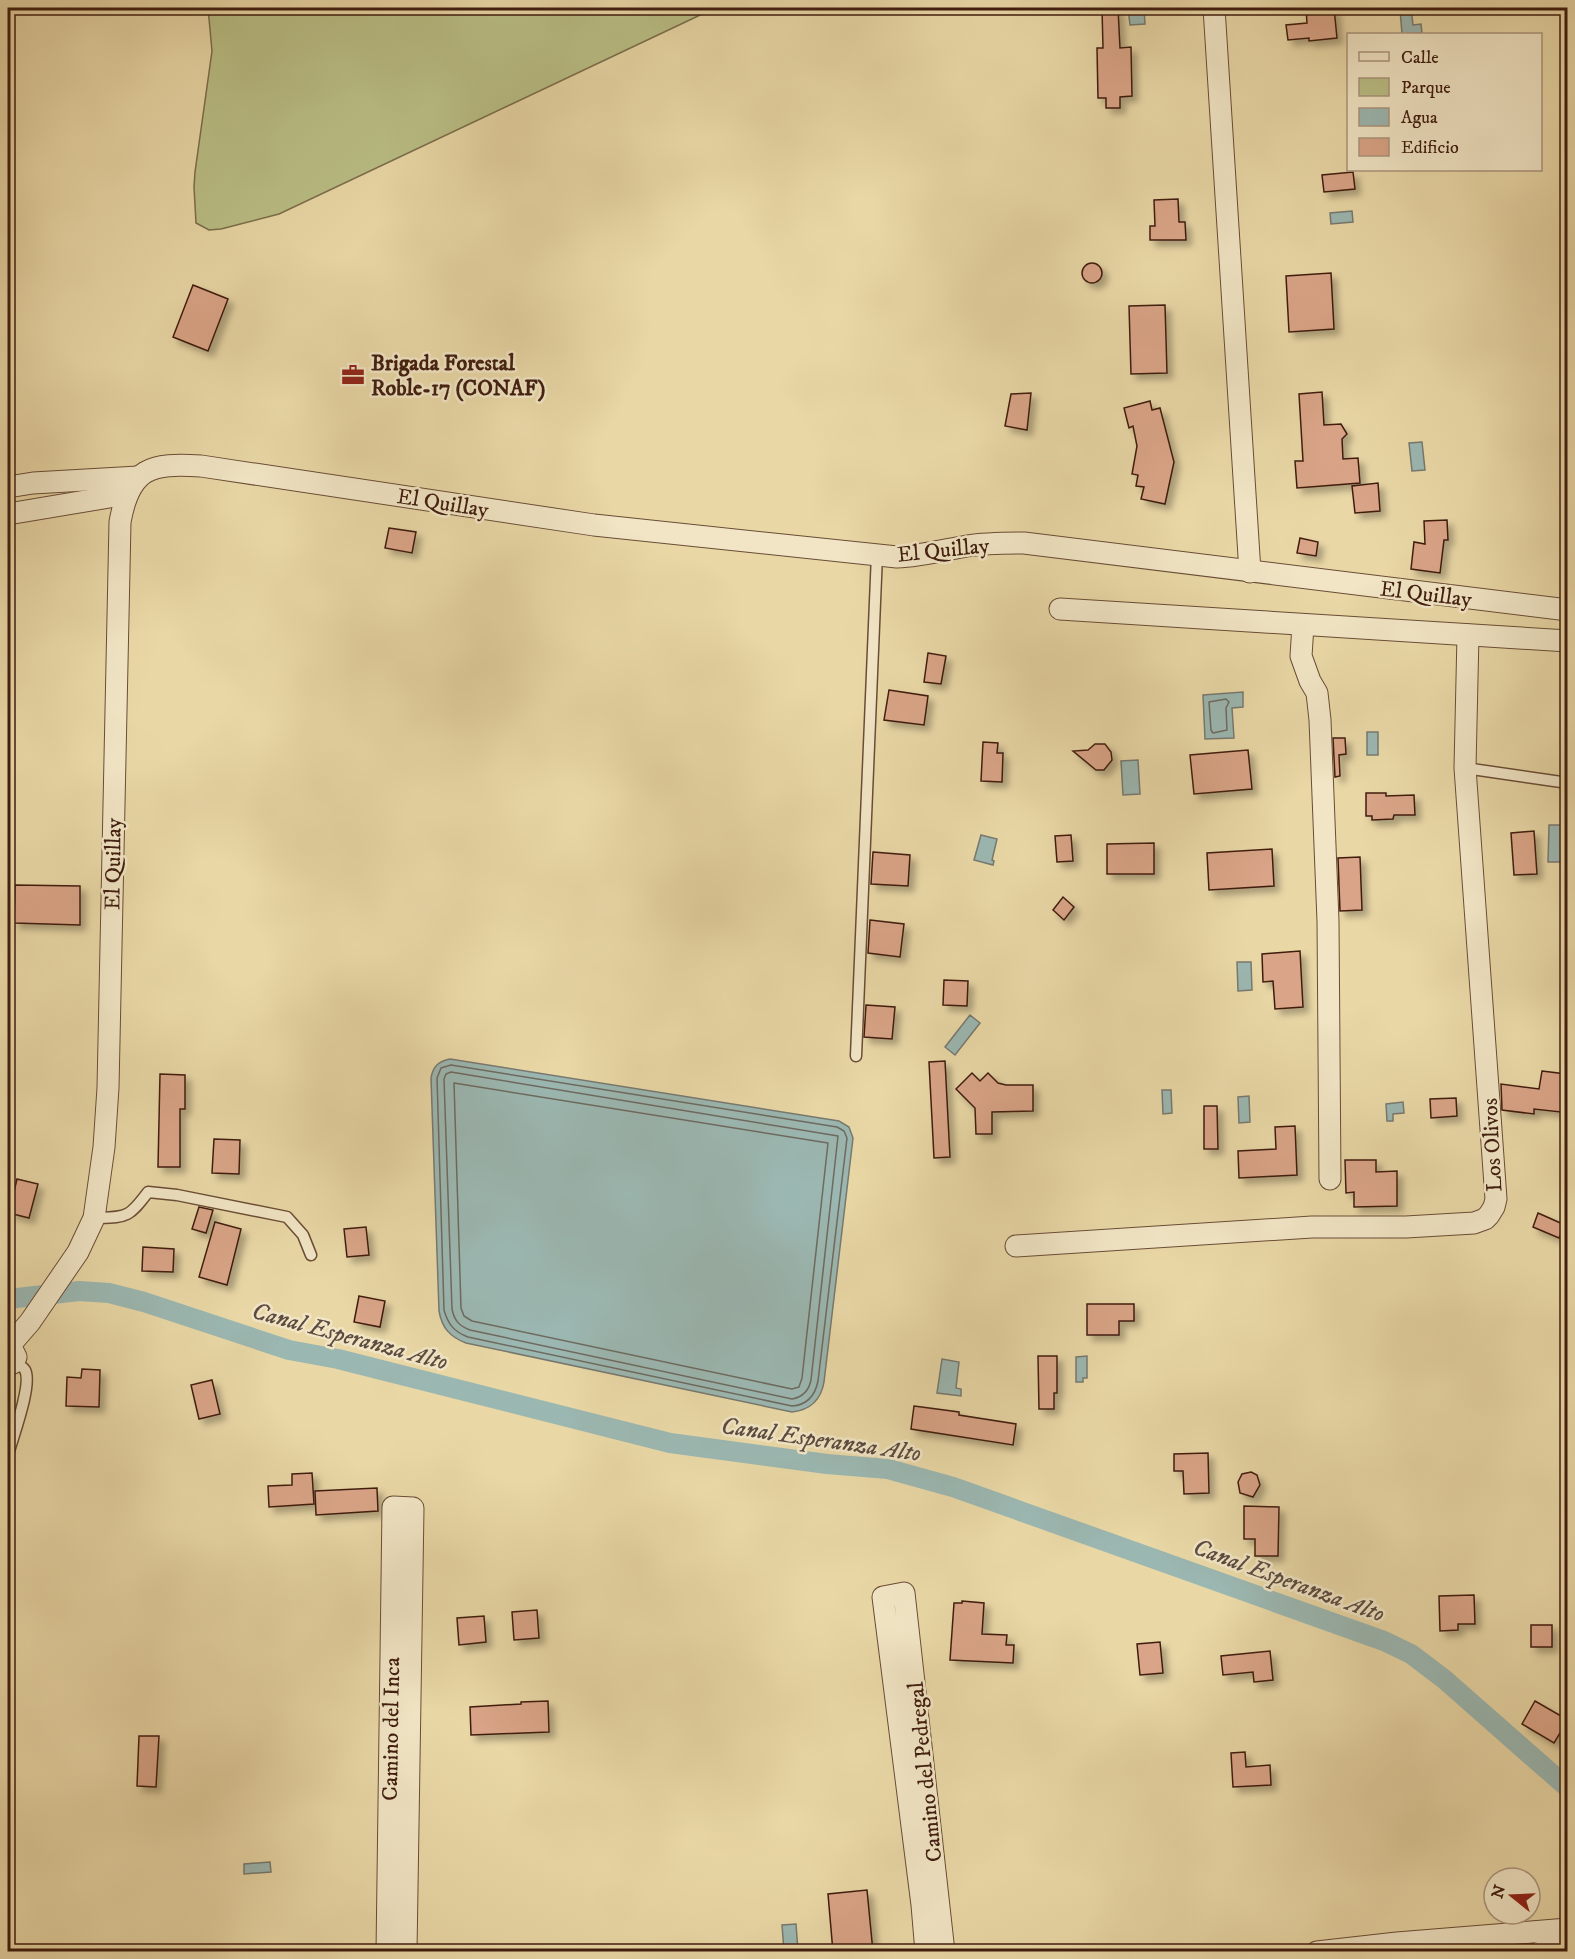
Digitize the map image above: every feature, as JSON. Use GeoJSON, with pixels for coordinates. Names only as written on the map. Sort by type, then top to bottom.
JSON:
{"type":"FeatureCollection","features":[{"type":"Feature","properties":{"kind":"street"},"geometry":{"type":"LineString","coordinates":[[1214,8],[1250,572]]}},
{"type":"Feature","properties":{"kind":"street","name":"El Quillay"},"geometry":{"type":"LineString","coordinates":[[10,1356],[30,1322],[78,1252],[94,1218],[104,1147],[108,1088],[120,522],[132,486],[157,467],[174,464],[201,466],[594,525],[897,557],[919,556],[968,546],[1024,543],[1568,610]]}},
{"type":"Feature","properties":{"kind":"street"},"geometry":{"type":"LineString","coordinates":[[8,487],[33,483],[132,486]]}},
{"type":"Feature","properties":{"kind":"street"},"geometry":{"type":"LineString","coordinates":[[8,514],[132,486]]}},
{"type":"Feature","properties":{"kind":"street"},"geometry":{"type":"LineString","coordinates":[[1060,609],[1568,641]]}},
{"type":"Feature","properties":{"kind":"street"},"geometry":{"type":"LineString","coordinates":[[1303,625],[1301,656],[1317,693],[1320,720],[1328,921],[1330,1179]]}},
{"type":"Feature","properties":{"kind":"street","name":"Los Olivos"},"geometry":{"type":"LineString","coordinates":[[1016,1246],[1312,1227],[1406,1227],[1474,1223],[1489,1215],[1496,1199],[1465,768],[1468,635]]}},
{"type":"Feature","properties":{"kind":"street","name":"Camino del Inca"},"geometry":{"type":"LineString","coordinates":[[387,1952],[403,1508],[406,1952]]}},
{"type":"Feature","properties":{"kind":"street","name":"Camino del Pedregal"},"geometry":{"type":"LineString","coordinates":[[926,1952],[883,1597],[904,1593],[944,1952]]}},
{"type":"Feature","properties":{"kind":"street"},"geometry":{"type":"LineString","coordinates":[[1317,1952],[1568,1929]]}},
{"type":"Feature","properties":{"kind":"street"},"geometry":{"type":"LineString","coordinates":[[1540,1952],[1568,1949]]}},
{"type":"Feature","properties":{"kind":"lane"},"geometry":{"type":"LineString","coordinates":[[856,1056],[877,554]]}},
{"type":"Feature","properties":{"kind":"lane"},"geometry":{"type":"LineString","coordinates":[[1465,768],[1568,783]]}},
{"type":"Feature","properties":{"kind":"lane"},"geometry":{"type":"LineString","coordinates":[[94,1218],[123,1217],[136,1208],[148,1192],[177,1195],[287,1217],[303,1235],[311,1254]]}},
{"type":"Feature","properties":{"kind":"lane"},"geometry":{"type":"LineString","coordinates":[[8,1455],[25,1397],[27,1380],[26,1371],[10,1356]]}},
{"type":"Feature","properties":{"kind":"green space"},"geometry":{"type":"Polygon","coordinates":[[[208,8],[715,8],[279,214],[209,230],[196,223],[194,187],[212,51],[208,8]]]}},
{"type":"Feature","properties":{"kind":"water"},"geometry":{"type":"Polygon","coordinates":[[[1128,8],[1144,8],[1145,24],[1130,25],[1128,8]]]}},
{"type":"Feature","properties":{"kind":"water"},"geometry":{"type":"Polygon","coordinates":[[[1411,8],[1413,25],[1421,24],[1422,33],[1402,33],[1400,9],[1411,8]]]}},
{"type":"Feature","properties":{"kind":"water"},"geometry":{"type":"Polygon","coordinates":[[[1352,211],[1353,222],[1331,224],[1330,213],[1352,211]]]}},
{"type":"Feature","properties":{"kind":"water"},"geometry":{"type":"Polygon","coordinates":[[[1422,442],[1425,470],[1412,471],[1409,443],[1422,442]]]}},
{"type":"Feature","properties":{"kind":"water"},"geometry":{"type":"Polygon","coordinates":[[[1243,692],[1243,707],[1232,708],[1234,738],[1205,739],[1203,695],[1243,692]]]}},
{"type":"Feature","properties":{"kind":"water"},"geometry":{"type":"Polygon","coordinates":[[[1367,732],[1378,732],[1378,755],[1367,755],[1367,732]]]}},
{"type":"Feature","properties":{"kind":"water"},"geometry":{"type":"Polygon","coordinates":[[[1138,760],[1140,794],[1123,795],[1121,761],[1138,760]]]}},
{"type":"Feature","properties":{"kind":"water"},"geometry":{"type":"Polygon","coordinates":[[[1549,825],[1567,825],[1567,862],[1548,862],[1549,825]]]}},
{"type":"Feature","properties":{"kind":"water"},"geometry":{"type":"Polygon","coordinates":[[[981,835],[997,839],[993,865],[974,860],[981,835]]]}},
{"type":"Feature","properties":{"kind":"water"},"geometry":{"type":"Polygon","coordinates":[[[1237,962],[1251,962],[1252,990],[1238,991],[1237,962]]]}},
{"type":"Feature","properties":{"kind":"water"},"geometry":{"type":"Polygon","coordinates":[[[970,1015],[980,1023],[955,1055],[945,1047],[970,1015]]]}},
{"type":"Feature","properties":{"kind":"water"},"geometry":{"type":"Polygon","coordinates":[[[450,1059],[839,1121],[849,1127],[853,1138],[824,1382],[814,1403],[792,1412],[466,1343],[451,1335],[442,1322],[439,1311],[431,1078],[437,1065],[450,1059]]]}},
{"type":"Feature","properties":{"kind":"water"},"geometry":{"type":"Polygon","coordinates":[[[1162,1090],[1171,1090],[1172,1113],[1163,1114],[1162,1090]]]}},
{"type":"Feature","properties":{"kind":"water"},"geometry":{"type":"Polygon","coordinates":[[[1249,1096],[1250,1122],[1239,1123],[1238,1097],[1249,1096]]]}},
{"type":"Feature","properties":{"kind":"water"},"geometry":{"type":"Polygon","coordinates":[[[1403,1102],[1404,1113],[1393,1114],[1393,1121],[1387,1121],[1386,1104],[1403,1102]]]}},
{"type":"Feature","properties":{"kind":"water"},"geometry":{"type":"Polygon","coordinates":[[[1087,1356],[1087,1378],[1083,1378],[1083,1382],[1076,1382],[1076,1357],[1087,1356]]]}},
{"type":"Feature","properties":{"kind":"water"},"geometry":{"type":"Polygon","coordinates":[[[942,1359],[959,1362],[956,1388],[961,1389],[961,1396],[937,1393],[942,1359]]]}},
{"type":"Feature","properties":{"kind":"water"},"geometry":{"type":"Polygon","coordinates":[[[270,1862],[271,1872],[244,1874],[244,1864],[270,1862]]]}},
{"type":"Feature","properties":{"kind":"water"},"geometry":{"type":"Polygon","coordinates":[[[796,1924],[798,1951],[784,1951],[782,1925],[796,1924]]]}},
{"type":"Feature","properties":{"kind":"building"},"geometry":{"type":"Polygon","coordinates":[[[1102,8],[1118,8],[1120,48],[1131,47],[1132,96],[1120,97],[1120,108],[1106,108],[1106,98],[1098,98],[1097,48],[1103,48],[1102,8]]]}},
{"type":"Feature","properties":{"kind":"building"},"geometry":{"type":"Polygon","coordinates":[[[1306,8],[1334,8],[1337,38],[1309,41],[1309,38],[1288,40],[1286,25],[1307,23],[1306,8]]]}},
{"type":"Feature","properties":{"kind":"building"},"geometry":{"type":"Polygon","coordinates":[[[1353,172],[1355,189],[1324,192],[1322,175],[1353,172]]]}},
{"type":"Feature","properties":{"kind":"building"},"geometry":{"type":"Polygon","coordinates":[[[1178,199],[1179,222],[1185,222],[1186,240],[1150,240],[1150,226],[1155,226],[1154,200],[1178,199]]]}},
{"type":"Feature","properties":{"kind":"building"},"geometry":{"type":"Polygon","coordinates":[[[1092,263],[1099,266],[1102,273],[1099,280],[1092,283],[1085,280],[1082,273],[1085,266],[1092,263]]]}},
{"type":"Feature","properties":{"kind":"building"},"geometry":{"type":"Polygon","coordinates":[[[1331,273],[1334,329],[1289,332],[1286,276],[1331,273]]]}},
{"type":"Feature","properties":{"kind":"building"},"geometry":{"type":"Polygon","coordinates":[[[193,285],[228,299],[208,351],[173,337],[193,285]]]}},
{"type":"Feature","properties":{"kind":"building"},"geometry":{"type":"Polygon","coordinates":[[[1165,305],[1167,373],[1131,374],[1129,306],[1165,305]]]}},
{"type":"Feature","properties":{"kind":"building"},"geometry":{"type":"Polygon","coordinates":[[[1322,392],[1324,425],[1341,424],[1347,434],[1342,439],[1343,459],[1358,458],[1360,483],[1297,488],[1295,461],[1303,461],[1299,394],[1322,392]]]}},
{"type":"Feature","properties":{"kind":"building"},"geometry":{"type":"Polygon","coordinates":[[[1031,393],[1027,430],[1005,426],[1011,394],[1031,393]]]}},
{"type":"Feature","properties":{"kind":"building"},"geometry":{"type":"Polygon","coordinates":[[[1150,401],[1152,410],[1160,408],[1174,462],[1165,504],[1141,499],[1144,487],[1136,486],[1138,475],[1132,474],[1137,446],[1133,426],[1129,428],[1124,408],[1150,401]]]}},
{"type":"Feature","properties":{"kind":"building"},"geometry":{"type":"Polygon","coordinates":[[[1378,483],[1380,511],[1355,513],[1352,486],[1378,483]]]}},
{"type":"Feature","properties":{"kind":"building"},"geometry":{"type":"Polygon","coordinates":[[[1447,520],[1448,540],[1444,540],[1440,573],[1411,569],[1414,542],[1425,544],[1424,521],[1447,520]]]}},
{"type":"Feature","properties":{"kind":"building"},"geometry":{"type":"Polygon","coordinates":[[[389,528],[416,532],[412,553],[385,548],[389,528]]]}},
{"type":"Feature","properties":{"kind":"building"},"geometry":{"type":"Polygon","coordinates":[[[1300,538],[1318,542],[1316,556],[1297,553],[1300,538]]]}},
{"type":"Feature","properties":{"kind":"building"},"geometry":{"type":"Polygon","coordinates":[[[928,653],[946,656],[941,684],[924,682],[928,653]]]}},
{"type":"Feature","properties":{"kind":"building"},"geometry":{"type":"Polygon","coordinates":[[[889,690],[928,696],[924,725],[884,720],[889,690]]]}},
{"type":"Feature","properties":{"kind":"building"},"geometry":{"type":"Polygon","coordinates":[[[1333,738],[1345,738],[1346,754],[1339,755],[1340,776],[1335,777],[1333,738]]]}},
{"type":"Feature","properties":{"kind":"building"},"geometry":{"type":"Polygon","coordinates":[[[983,742],[998,743],[997,753],[1003,753],[1002,782],[981,781],[983,742]]]}},
{"type":"Feature","properties":{"kind":"building"},"geometry":{"type":"Polygon","coordinates":[[[1095,744],[1105,744],[1111,752],[1112,760],[1104,770],[1096,770],[1073,751],[1088,750],[1095,744]]]}},
{"type":"Feature","properties":{"kind":"building"},"geometry":{"type":"Polygon","coordinates":[[[1248,750],[1252,789],[1194,794],[1190,755],[1248,750]]]}},
{"type":"Feature","properties":{"kind":"building"},"geometry":{"type":"Polygon","coordinates":[[[1366,793],[1386,793],[1386,796],[1414,795],[1415,815],[1394,815],[1393,819],[1372,820],[1372,816],[1366,816],[1366,793]]]}},
{"type":"Feature","properties":{"kind":"building"},"geometry":{"type":"Polygon","coordinates":[[[1534,831],[1537,874],[1514,875],[1511,833],[1534,831]]]}},
{"type":"Feature","properties":{"kind":"building"},"geometry":{"type":"Polygon","coordinates":[[[1071,835],[1073,861],[1057,862],[1055,836],[1071,835]]]}},
{"type":"Feature","properties":{"kind":"building"},"geometry":{"type":"Polygon","coordinates":[[[1154,843],[1154,874],[1107,874],[1107,844],[1154,843]]]}},
{"type":"Feature","properties":{"kind":"building"},"geometry":{"type":"Polygon","coordinates":[[[1272,849],[1274,886],[1209,890],[1207,853],[1272,849]]]}},
{"type":"Feature","properties":{"kind":"building"},"geometry":{"type":"Polygon","coordinates":[[[873,852],[910,855],[908,886],[871,884],[873,852]]]}},
{"type":"Feature","properties":{"kind":"building"},"geometry":{"type":"Polygon","coordinates":[[[1360,857],[1362,910],[1340,911],[1338,858],[1360,857]]]}},
{"type":"Feature","properties":{"kind":"building"},"geometry":{"type":"Polygon","coordinates":[[[15,885],[80,886],[80,925],[14,923],[15,885]]]}},
{"type":"Feature","properties":{"kind":"building"},"geometry":{"type":"Polygon","coordinates":[[[1063,897],[1074,907],[1064,920],[1053,910],[1063,897]]]}},
{"type":"Feature","properties":{"kind":"building"},"geometry":{"type":"Polygon","coordinates":[[[870,920],[904,924],[900,957],[868,953],[870,920]]]}},
{"type":"Feature","properties":{"kind":"building"},"geometry":{"type":"Polygon","coordinates":[[[1300,951],[1303,1007],[1275,1009],[1273,981],[1263,982],[1262,954],[1300,951]]]}},
{"type":"Feature","properties":{"kind":"building"},"geometry":{"type":"Polygon","coordinates":[[[944,980],[968,981],[967,1006],[943,1005],[944,980]]]}},
{"type":"Feature","properties":{"kind":"building"},"geometry":{"type":"Polygon","coordinates":[[[866,1005],[895,1007],[892,1039],[864,1037],[866,1005]]]}},
{"type":"Feature","properties":{"kind":"building"},"geometry":{"type":"Polygon","coordinates":[[[945,1061],[950,1157],[934,1158],[929,1062],[945,1061]]]}},
{"type":"Feature","properties":{"kind":"building"},"geometry":{"type":"Polygon","coordinates":[[[1542,1071],[1566,1074],[1561,1112],[1534,1109],[1534,1114],[1502,1110],[1501,1084],[1539,1089],[1542,1071]]]}},
{"type":"Feature","properties":{"kind":"building"},"geometry":{"type":"Polygon","coordinates":[[[972,1073],[980,1081],[988,1073],[998,1083],[1033,1085],[1033,1111],[992,1112],[992,1134],[976,1134],[975,1108],[956,1089],[972,1073]]]}},
{"type":"Feature","properties":{"kind":"building"},"geometry":{"type":"Polygon","coordinates":[[[160,1074],[185,1075],[185,1109],[180,1109],[180,1167],[158,1167],[160,1074]]]}},
{"type":"Feature","properties":{"kind":"building"},"geometry":{"type":"Polygon","coordinates":[[[1456,1098],[1457,1116],[1431,1118],[1430,1099],[1456,1098]]]}},
{"type":"Feature","properties":{"kind":"building"},"geometry":{"type":"Polygon","coordinates":[[[1204,1106],[1217,1106],[1218,1149],[1204,1149],[1204,1106]]]}},
{"type":"Feature","properties":{"kind":"building"},"geometry":{"type":"Polygon","coordinates":[[[1295,1126],[1297,1175],[1239,1178],[1238,1151],[1276,1149],[1275,1127],[1295,1126]]]}},
{"type":"Feature","properties":{"kind":"building"},"geometry":{"type":"Polygon","coordinates":[[[214,1139],[240,1140],[239,1174],[212,1173],[214,1139]]]}},
{"type":"Feature","properties":{"kind":"building"},"geometry":{"type":"Polygon","coordinates":[[[1345,1160],[1376,1160],[1376,1172],[1397,1171],[1397,1206],[1354,1207],[1354,1192],[1346,1193],[1345,1160]]]}},
{"type":"Feature","properties":{"kind":"building"},"geometry":{"type":"Polygon","coordinates":[[[17,1179],[38,1184],[29,1218],[9,1213],[17,1179]]]}},
{"type":"Feature","properties":{"kind":"building"},"geometry":{"type":"Polygon","coordinates":[[[199,1207],[213,1210],[206,1233],[192,1229],[199,1207]]]}},
{"type":"Feature","properties":{"kind":"building"},"geometry":{"type":"Polygon","coordinates":[[[1538,1213],[1565,1225],[1559,1238],[1533,1227],[1538,1213]]]}},
{"type":"Feature","properties":{"kind":"building"},"geometry":{"type":"Polygon","coordinates":[[[215,1222],[241,1229],[227,1285],[199,1277],[215,1222]]]}},
{"type":"Feature","properties":{"kind":"building"},"geometry":{"type":"Polygon","coordinates":[[[366,1227],[369,1255],[347,1257],[344,1229],[366,1227]]]}},
{"type":"Feature","properties":{"kind":"building"},"geometry":{"type":"Polygon","coordinates":[[[143,1247],[174,1249],[173,1272],[142,1271],[143,1247]]]}},
{"type":"Feature","properties":{"kind":"building"},"geometry":{"type":"Polygon","coordinates":[[[359,1296],[385,1301],[380,1327],[354,1322],[359,1296]]]}},
{"type":"Feature","properties":{"kind":"building"},"geometry":{"type":"Polygon","coordinates":[[[1087,1304],[1134,1304],[1134,1321],[1119,1321],[1119,1335],[1087,1335],[1087,1304]]]}},
{"type":"Feature","properties":{"kind":"building"},"geometry":{"type":"Polygon","coordinates":[[[1038,1356],[1057,1356],[1057,1393],[1054,1393],[1054,1409],[1039,1409],[1038,1356]]]}},
{"type":"Feature","properties":{"kind":"building"},"geometry":{"type":"Polygon","coordinates":[[[82,1369],[100,1370],[99,1407],[66,1406],[67,1377],[81,1378],[82,1369]]]}},
{"type":"Feature","properties":{"kind":"building"},"geometry":{"type":"Polygon","coordinates":[[[212,1380],[220,1414],[199,1419],[191,1385],[212,1380]]]}},
{"type":"Feature","properties":{"kind":"building"},"geometry":{"type":"Polygon","coordinates":[[[914,1406],[959,1412],[959,1415],[1016,1424],[1013,1445],[911,1429],[914,1406]]]}},
{"type":"Feature","properties":{"kind":"building"},"geometry":{"type":"Polygon","coordinates":[[[1208,1453],[1209,1493],[1184,1494],[1183,1471],[1174,1471],[1174,1454],[1208,1453]]]}},
{"type":"Feature","properties":{"kind":"building"},"geometry":{"type":"Polygon","coordinates":[[[1251,1472],[1257,1475],[1260,1485],[1253,1497],[1240,1493],[1238,1482],[1242,1474],[1251,1472]]]}},
{"type":"Feature","properties":{"kind":"building"},"geometry":{"type":"Polygon","coordinates":[[[312,1473],[314,1504],[269,1507],[268,1486],[292,1485],[292,1474],[312,1473]]]}},
{"type":"Feature","properties":{"kind":"building"},"geometry":{"type":"Polygon","coordinates":[[[377,1488],[378,1511],[316,1515],[315,1491],[377,1488]]]}},
{"type":"Feature","properties":{"kind":"building"},"geometry":{"type":"Polygon","coordinates":[[[1244,1506],[1279,1507],[1278,1556],[1255,1556],[1255,1539],[1244,1539],[1244,1506]]]}},
{"type":"Feature","properties":{"kind":"building"},"geometry":{"type":"Polygon","coordinates":[[[1474,1595],[1475,1624],[1458,1624],[1458,1630],[1440,1631],[1439,1596],[1474,1595]]]}},
{"type":"Feature","properties":{"kind":"building"},"geometry":{"type":"Polygon","coordinates":[[[962,1601],[984,1603],[982,1634],[1007,1635],[1006,1645],[1014,1645],[1013,1663],[950,1660],[954,1603],[962,1603],[962,1601]]]}},
{"type":"Feature","properties":{"kind":"building"},"geometry":{"type":"Polygon","coordinates":[[[537,1610],[539,1638],[514,1640],[512,1612],[537,1610]]]}},
{"type":"Feature","properties":{"kind":"building"},"geometry":{"type":"Polygon","coordinates":[[[484,1616],[486,1642],[459,1645],[457,1618],[484,1616]]]}},
{"type":"Feature","properties":{"kind":"building"},"geometry":{"type":"Polygon","coordinates":[[[1531,1625],[1552,1625],[1552,1647],[1531,1647],[1531,1625]]]}},
{"type":"Feature","properties":{"kind":"building"},"geometry":{"type":"Polygon","coordinates":[[[1160,1642],[1163,1673],[1140,1675],[1137,1644],[1160,1642]]]}},
{"type":"Feature","properties":{"kind":"building"},"geometry":{"type":"Polygon","coordinates":[[[1270,1651],[1273,1680],[1254,1682],[1253,1672],[1223,1675],[1221,1656],[1270,1651]]]}},
{"type":"Feature","properties":{"kind":"building"},"geometry":{"type":"Polygon","coordinates":[[[548,1701],[549,1732],[471,1735],[470,1707],[548,1701]]]}},
{"type":"Feature","properties":{"kind":"building"},"geometry":{"type":"Polygon","coordinates":[[[1535,1701],[1568,1720],[1554,1743],[1522,1724],[1535,1701]]]}},
{"type":"Feature","properties":{"kind":"building"},"geometry":{"type":"Polygon","coordinates":[[[139,1736],[159,1736],[156,1787],[137,1786],[139,1736]]]}},
{"type":"Feature","properties":{"kind":"building"},"geometry":{"type":"Polygon","coordinates":[[[1245,1752],[1246,1767],[1270,1765],[1271,1785],[1233,1787],[1231,1753],[1245,1752]]]}},
{"type":"Feature","properties":{"kind":"building"},"geometry":{"type":"Polygon","coordinates":[[[867,1890],[873,1952],[833,1952],[828,1894],[867,1890]]]}},
{"type":"Feature","properties":{"kind":"waterway","name":"Canal Esperanza Alto"},"geometry":{"type":"LineString","coordinates":[[8,1299],[79,1291],[109,1293],[144,1302],[289,1350],[338,1359],[670,1443],[827,1464],[888,1469],[953,1487],[1384,1641],[1411,1654],[1444,1679],[1568,1788]]}},
{"type":"Feature","properties":{"kind":"place","name":"Brigada Forestal Roble-17 (CONAF)"},"geometry":{"type":"Point","coordinates":[353,375]}}]}
